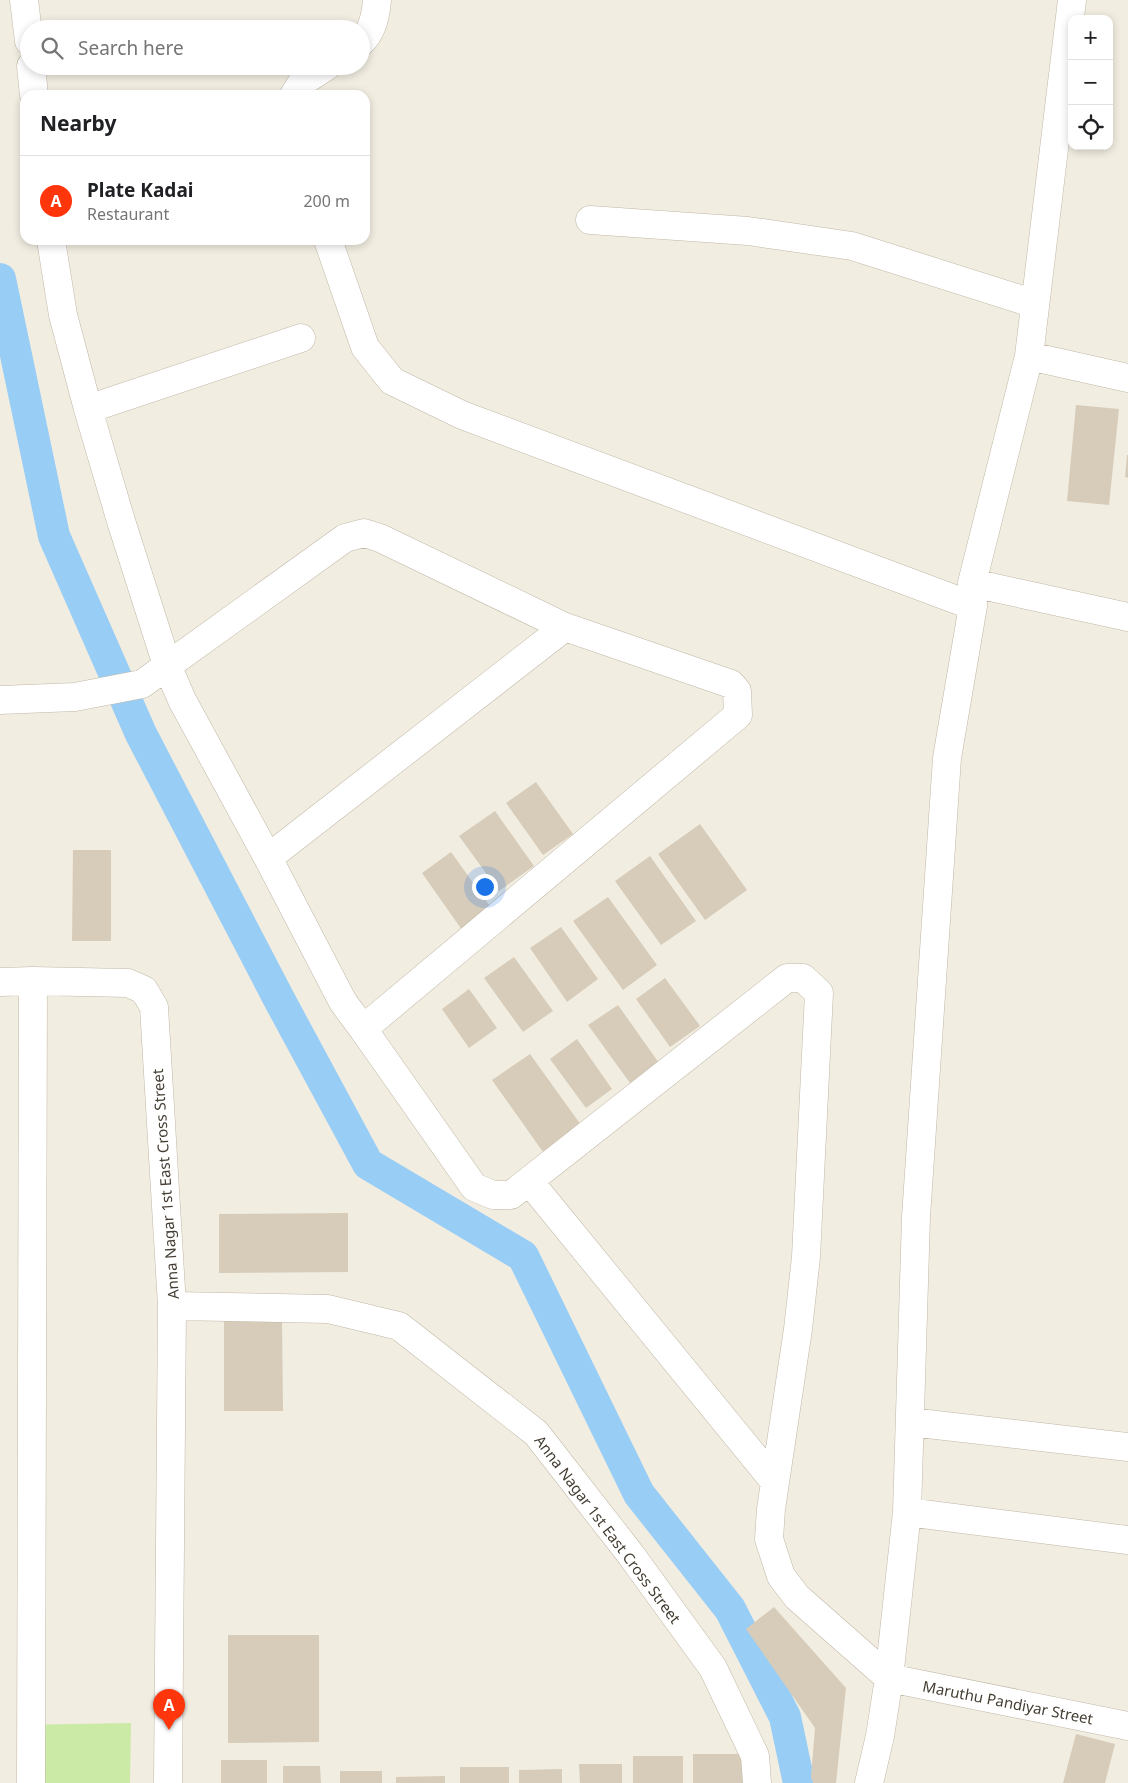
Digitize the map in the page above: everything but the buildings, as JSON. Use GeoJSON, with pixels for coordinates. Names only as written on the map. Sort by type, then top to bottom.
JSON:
{"type":"FeatureCollection","features":[{"type":"Feature","properties":{"kind":"street"},"geometry":{"type":"LineString","coordinates":[[24,0],[26,20]]}},
{"type":"Feature","properties":{"kind":"street"},"geometry":{"type":"LineString","coordinates":[[370,30],[377,0]]}},
{"type":"Feature","properties":{"kind":"street"},"geometry":{"type":"LineString","coordinates":[[869,1783],[880,1736],[889,1678],[907,1512],[916,1217],[947,758],[972,594],[1029,356],[1072,0]]}},
{"type":"Feature","properties":{"kind":"street"},"geometry":{"type":"LineString","coordinates":[[32,75],[33,90]]}},
{"type":"Feature","properties":{"kind":"street"},"geometry":{"type":"LineString","coordinates":[[297,90],[302,82],[313,75]]}},
{"type":"Feature","properties":{"kind":"street"},"geometry":{"type":"LineString","coordinates":[[590,220],[748,231],[852,246],[1035,304]]}},
{"type":"Feature","properties":{"kind":"street"},"geometry":{"type":"LineString","coordinates":[[52,245],[63,315],[88,409],[166,665],[182,700],[268,858],[343,1002],[474,1186],[493,1195],[511,1195],[787,978],[803,978],[819,993],[806,1257],[769,1539],[781,1576],[797,1597],[889,1678]]}},
{"type":"Feature","properties":{"kind":"street"},"geometry":{"type":"LineString","coordinates":[[330,245],[365,346],[392,381],[462,415],[972,594],[1128,617]]}},
{"type":"Feature","properties":{"kind":"street"},"geometry":{"type":"LineString","coordinates":[[88,409],[301,338]]}},
{"type":"Feature","properties":{"kind":"street"},"geometry":{"type":"LineString","coordinates":[[1029,356],[1128,378]]}},
{"type":"Feature","properties":{"kind":"street"},"geometry":{"type":"LineString","coordinates":[[0,700],[75,697],[142,684],[345,538],[364,532],[565,627],[731,684],[737,691],[738,716],[364,1029]]}},
{"type":"Feature","properties":{"kind":"street"},"geometry":{"type":"LineString","coordinates":[[268,858],[565,627]]}},
{"type":"Feature","properties":{"kind":"street"},"geometry":{"type":"LineString","coordinates":[[31,1783],[33,981]]}},
{"type":"Feature","properties":{"kind":"street","name":"Anna Nagar 1st East Cross Street"},"geometry":{"type":"LineString","coordinates":[[0,982],[128,983],[144,990],[154,1007],[172,1306],[328,1309],[399,1326],[536,1433],[631,1555],[713,1668],[755,1756],[757,1783]]}},
{"type":"Feature","properties":{"kind":"street"},"geometry":{"type":"LineString","coordinates":[[529,1181],[775,1482]]}},
{"type":"Feature","properties":{"kind":"street"},"geometry":{"type":"LineString","coordinates":[[168,1783],[172,1306]]}},
{"type":"Feature","properties":{"kind":"street"},"geometry":{"type":"LineString","coordinates":[[910,1422],[1128,1447]]}},
{"type":"Feature","properties":{"kind":"street"},"geometry":{"type":"LineString","coordinates":[[907,1512],[1128,1540]]}},
{"type":"Feature","properties":{"kind":"street","name":"Maruthu Pandiyar Street"},"geometry":{"type":"LineString","coordinates":[[889,1678],[1128,1726]]}},
{"type":"Feature","properties":{"kind":"green space"},"geometry":{"type":"Polygon","coordinates":[[[131,1723],[130,1783],[20,1783],[20,1725],[131,1723]]]}},
{"type":"Feature","properties":{"kind":"waterway"},"geometry":{"type":"LineString","coordinates":[[0,279],[54,536],[141,734],[280,1001],[368,1164],[523,1256],[639,1494],[730,1609],[785,1717],[799,1783]]}},
{"type":"Feature","properties":{"kind":"place","name":"Plate Kadai"},"geometry":{"type":"Point","coordinates":[169,1730]}}]}
